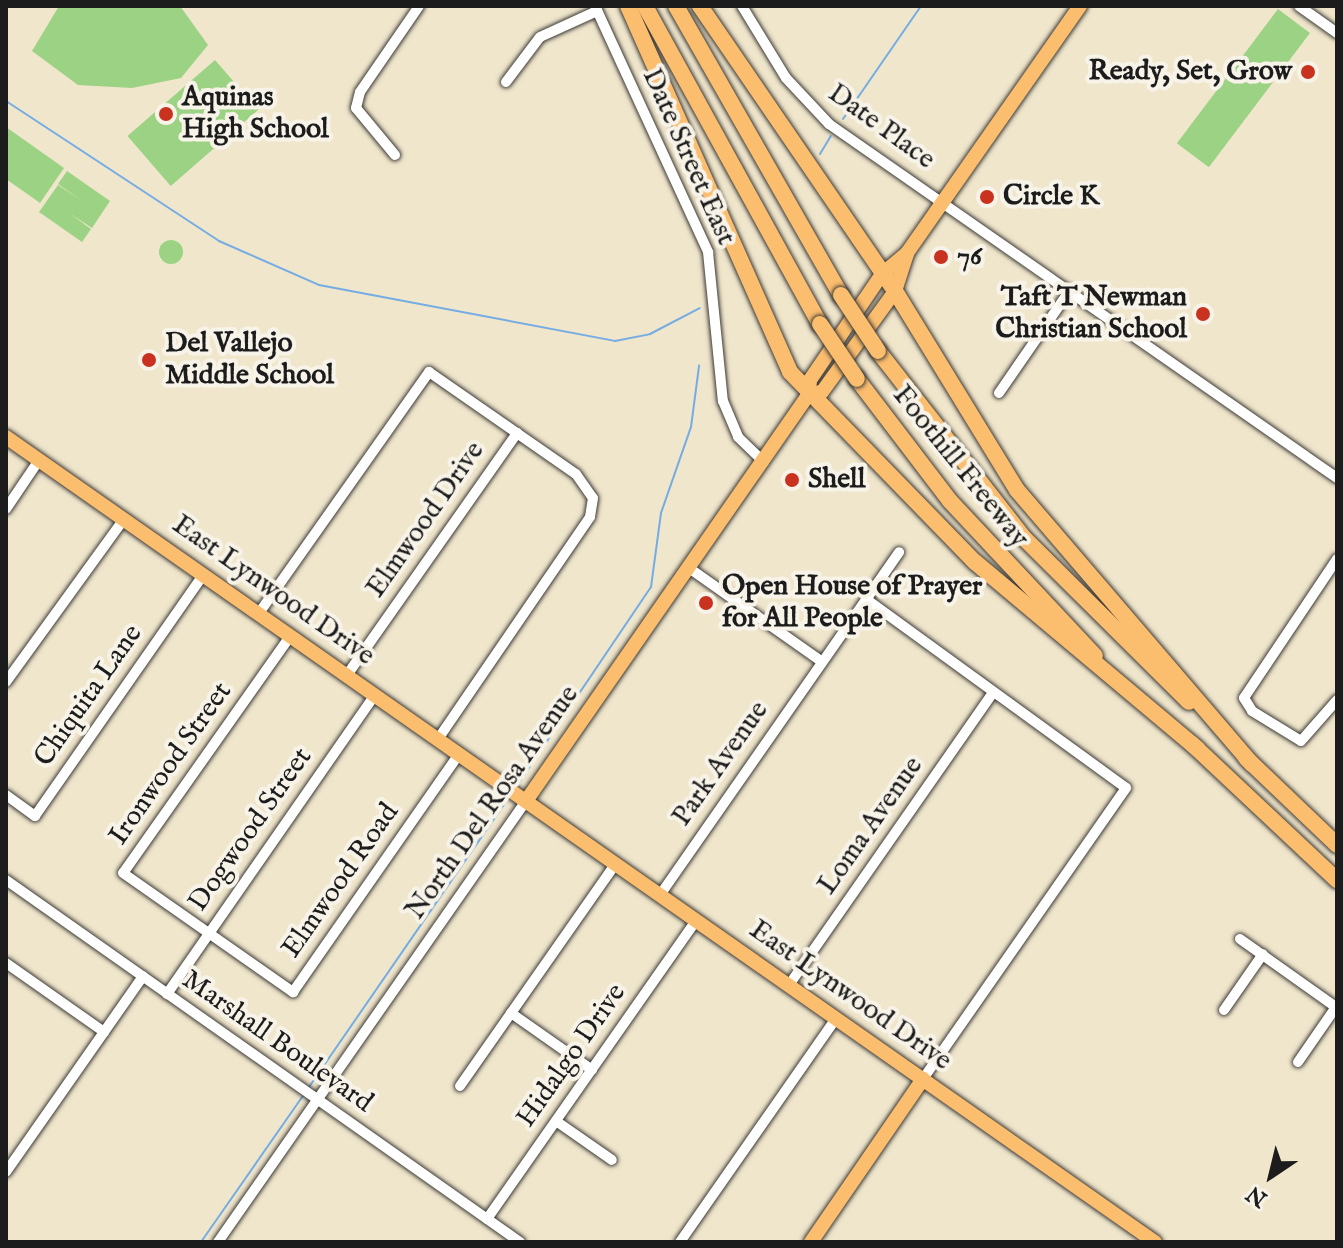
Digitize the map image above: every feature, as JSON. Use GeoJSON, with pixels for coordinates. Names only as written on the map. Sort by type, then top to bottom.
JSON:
{"type":"FeatureCollection","features":[{"type":"Feature","properties":{"kind":"highway"},"geometry":{"type":"LineString","coordinates":[[628,6],[773,338],[809,394],[975,562],[1198,749]]}},
{"type":"Feature","properties":{"kind":"highway","name":"Foothill Freeway"},"geometry":{"type":"LineString","coordinates":[[645,6],[820,324],[857,379],[1002,561],[1337,880]]}},
{"type":"Feature","properties":{"kind":"highway","name":"Foothill Freeway"},"geometry":{"type":"LineString","coordinates":[[676,6],[841,295],[878,351],[1025,539],[1337,845]]}},
{"type":"Feature","properties":{"kind":"highway"},"geometry":{"type":"LineString","coordinates":[[700,6],[895,291],[1043,524],[1252,764]]}},
{"type":"Feature","properties":{"kind":"main road","name":"North Del Rosa Avenue"},"geometry":{"type":"LineString","coordinates":[[517,794],[689,568],[809,394],[810,380],[882,274],[907,253],[1080,6]]}},
{"type":"Feature","properties":{"kind":"main road","name":"North Del Rosa Avenue"},"geometry":{"type":"LineString","coordinates":[[809,394],[822,392],[895,291],[907,253]]}},
{"type":"Feature","properties":{"kind":"main road","name":"East Lynwood Drive"},"geometry":{"type":"LineString","coordinates":[[6,437],[1155,1242]]}},
{"type":"Feature","properties":{"kind":"main road"},"geometry":{"type":"LineString","coordinates":[[811,1242],[923,1079]]}},
{"type":"Feature","properties":{"kind":"street"},"geometry":{"type":"LineString","coordinates":[[395,155],[356,108],[419,6]]}},
{"type":"Feature","properties":{"kind":"street","name":"Date Place"},"geometry":{"type":"LineString","coordinates":[[742,6],[811,108],[1337,478]]}},
{"type":"Feature","properties":{"kind":"street"},"geometry":{"type":"LineString","coordinates":[[1299,6],[1337,33]]}},
{"type":"Feature","properties":{"kind":"street"},"geometry":{"type":"LineString","coordinates":[[506,82],[540,37],[596,8]]}},
{"type":"Feature","properties":{"kind":"street","name":"Date Street East"},"geometry":{"type":"LineString","coordinates":[[596,8],[708,252],[723,401],[738,437],[764,462]]}},
{"type":"Feature","properties":{"kind":"street"},"geometry":{"type":"LineString","coordinates":[[999,393],[1070,290]]}},
{"type":"Feature","properties":{"kind":"street"},"geometry":{"type":"LineString","coordinates":[[259,613],[429,372],[576,474],[593,498],[582,534],[438,739]]}},
{"type":"Feature","properties":{"kind":"street","name":"Elmwood Drive"},"geometry":{"type":"LineString","coordinates":[[347,675],[517,433]]}},
{"type":"Feature","properties":{"kind":"street"},"geometry":{"type":"LineString","coordinates":[[6,509],[39,460]]}},
{"type":"Feature","properties":{"kind":"street"},"geometry":{"type":"LineString","coordinates":[[6,682],[124,519]]}},
{"type":"Feature","properties":{"kind":"street","name":"Park Avenue"},"geometry":{"type":"LineString","coordinates":[[660,895],[899,552]]}},
{"type":"Feature","properties":{"kind":"street"},"geometry":{"type":"LineString","coordinates":[[1337,559],[1244,698],[1301,741],[1337,700]]}},
{"type":"Feature","properties":{"kind":"street"},"geometry":{"type":"LineString","coordinates":[[689,568],[821,661]]}},
{"type":"Feature","properties":{"kind":"street","name":"Chiquita Lane"},"geometry":{"type":"LineString","coordinates":[[6,795],[35,816],[204,574]]}},
{"type":"Feature","properties":{"kind":"street"},"geometry":{"type":"LineString","coordinates":[[866,599],[992,694],[1126,788],[923,1079]]}},
{"type":"Feature","properties":{"kind":"street","name":"Ironwood Street"},"geometry":{"type":"LineString","coordinates":[[209,933],[123,873],[291,635]]}},
{"type":"Feature","properties":{"kind":"street","name":"Loma Avenue"},"geometry":{"type":"LineString","coordinates":[[789,985],[992,694]]}},
{"type":"Feature","properties":{"kind":"street","name":"Dogwood Street"},"geometry":{"type":"LineString","coordinates":[[167,994],[375,695]]}},
{"type":"Feature","properties":{"kind":"street","name":"Elmwood Road"},"geometry":{"type":"LineString","coordinates":[[209,933],[293,992],[459,754]]}},
{"type":"Feature","properties":{"kind":"street","name":"North Del Rosa Avenue"},"geometry":{"type":"LineString","coordinates":[[218,1242],[309,1094],[517,794]]}},
{"type":"Feature","properties":{"kind":"street"},"geometry":{"type":"LineString","coordinates":[[460,1086],[616,863]]}},
{"type":"Feature","properties":{"kind":"street","name":"Marshall Boulevard"},"geometry":{"type":"LineString","coordinates":[[6,880],[520,1242]]}},
{"type":"Feature","properties":{"kind":"street","name":"Hidalgo Drive"},"geometry":{"type":"LineString","coordinates":[[487,1219],[696,920]]}},
{"type":"Feature","properties":{"kind":"street"},"geometry":{"type":"LineString","coordinates":[[1240,939],[1336,1007],[1298,1062]]}},
{"type":"Feature","properties":{"kind":"street"},"geometry":{"type":"LineString","coordinates":[[1224,1010],[1263,954]]}},
{"type":"Feature","properties":{"kind":"street"},"geometry":{"type":"LineString","coordinates":[[8,970],[104,1032]]}},
{"type":"Feature","properties":{"kind":"street"},"geometry":{"type":"LineString","coordinates":[[6,1172],[143,976]]}},
{"type":"Feature","properties":{"kind":"street"},"geometry":{"type":"LineString","coordinates":[[511,1013],[592,1070]]}},
{"type":"Feature","properties":{"kind":"street"},"geometry":{"type":"LineString","coordinates":[[680,1242],[836,1018]]}},
{"type":"Feature","properties":{"kind":"street"},"geometry":{"type":"LineString","coordinates":[[556,1121],[612,1160]]}},
{"type":"Feature","properties":{"kind":"green space"},"geometry":{"type":"Polygon","coordinates":[[[59,6],[180,6],[208,45],[181,78],[132,88],[78,85],[32,51],[59,6]]]}},
{"type":"Feature","properties":{"kind":"green space"},"geometry":{"type":"Polygon","coordinates":[[[1278,9],[1310,33],[1209,167],[1177,143],[1278,9]]]}},
{"type":"Feature","properties":{"kind":"green space"},"geometry":{"type":"Polygon","coordinates":[[[215,60],[258,110],[171,186],[127,136],[215,60]]]}},
{"type":"Feature","properties":{"kind":"green space"},"geometry":{"type":"Polygon","coordinates":[[[6,127],[64,168],[40,203],[6,179],[6,127]]]}},
{"type":"Feature","properties":{"kind":"green space"},"geometry":{"type":"Polygon","coordinates":[[[67,171],[110,201],[92,228],[69,213],[91,229],[82,242],[39,212],[58,185],[82,201],[58,184],[67,171]]]}},
{"type":"Feature","properties":{"kind":"green space"},"geometry":{"type":"Polygon","coordinates":[[[171,240],[180,243],[183,252],[180,261],[171,264],[162,261],[159,252],[162,243],[171,240]]]}},
{"type":"Feature","properties":{"kind":"waterway"},"geometry":{"type":"LineString","coordinates":[[843,119],[921,6]]}},
{"type":"Feature","properties":{"kind":"waterway"},"geometry":{"type":"LineString","coordinates":[[6,101],[219,241],[319,285],[615,341],[650,334],[700,308]]}},
{"type":"Feature","properties":{"kind":"waterway"},"geometry":{"type":"LineString","coordinates":[[820,154],[831,136]]}},
{"type":"Feature","properties":{"kind":"waterway"},"geometry":{"type":"LineString","coordinates":[[516,787],[651,587],[661,513],[691,427],[699,366]]}},
{"type":"Feature","properties":{"kind":"waterway"},"geometry":{"type":"LineString","coordinates":[[309,1087],[510,796]]}},
{"type":"Feature","properties":{"kind":"waterway"},"geometry":{"type":"LineString","coordinates":[[201,1242],[303,1096]]}},
{"type":"Feature","properties":{"kind":"place","name":"Ready, Set, Grow"},"geometry":{"type":"Point","coordinates":[1308,72]}},
{"type":"Feature","properties":{"kind":"place","name":"Aquinas High School"},"geometry":{"type":"Point","coordinates":[166,114]}},
{"type":"Feature","properties":{"kind":"place","name":"Circle K"},"geometry":{"type":"Point","coordinates":[987,197]}},
{"type":"Feature","properties":{"kind":"place","name":"76"},"geometry":{"type":"Point","coordinates":[941,257]}},
{"type":"Feature","properties":{"kind":"place","name":"Taft T Newman Christian School"},"geometry":{"type":"Point","coordinates":[1203,314]}},
{"type":"Feature","properties":{"kind":"place","name":"Del Vallejo Middle School"},"geometry":{"type":"Point","coordinates":[149,360]}},
{"type":"Feature","properties":{"kind":"place","name":"Shell"},"geometry":{"type":"Point","coordinates":[792,480]}},
{"type":"Feature","properties":{"kind":"place","name":"Open House of Prayer for All People"},"geometry":{"type":"Point","coordinates":[706,603]}}]}
